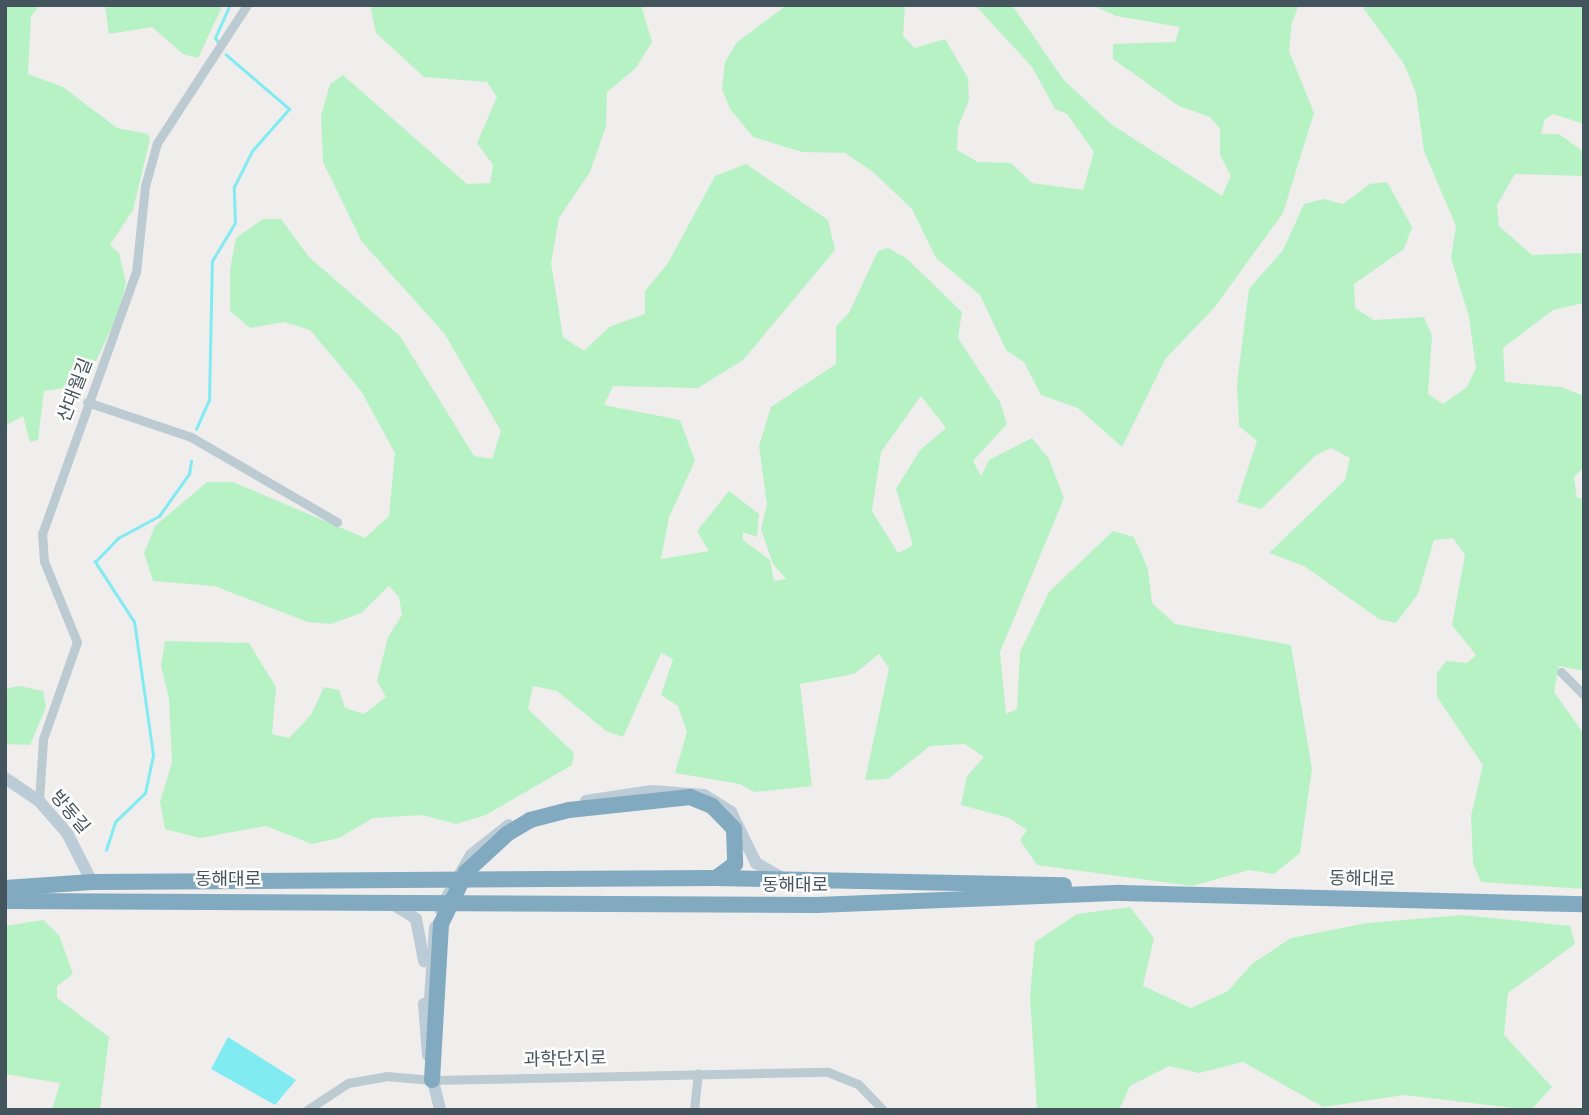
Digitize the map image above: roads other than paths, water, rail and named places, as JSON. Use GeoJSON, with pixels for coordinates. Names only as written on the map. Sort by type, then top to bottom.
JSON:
{"type":"FeatureCollection","features":[{"type":"Feature","properties":{"kind":"highway"},"geometry":{"type":"LineString","coordinates":[[432,1074],[438,923],[474,857],[530,820],[658,796],[690,797],[712,806],[734,829],[735,864],[716,878]]}},
{"type":"Feature","properties":{"kind":"highway","name":"동해대로"},"geometry":{"type":"LineString","coordinates":[[5,901],[92,890],[716,878],[1584,898]]}},
{"type":"Feature","properties":{"kind":"highway","name":"동해대로"},"geometry":{"type":"LineString","coordinates":[[5,887],[328,899],[562,903],[817,905],[1120,893],[1584,904]]}},
{"type":"Feature","properties":{"kind":"highway"},"geometry":{"type":"LineString","coordinates":[[432,1074],[441,945],[456,910],[562,903]]}},
{"type":"Feature","properties":{"kind":"street","name":"산대월길"},"geometry":{"type":"LineString","coordinates":[[39,801],[43,739],[56,690],[77,642],[44,561],[42,534],[87,402],[136,272],[145,186],[157,142],[247,5]]}},
{"type":"Feature","properties":{"kind":"street"},"geometry":{"type":"LineString","coordinates":[[87,402],[191,437],[337,522]]}},
{"type":"Feature","properties":{"kind":"street"},"geometry":{"type":"LineString","coordinates":[[1561,672],[1584,695]]}},
{"type":"Feature","properties":{"kind":"street","name":"방동길"},"geometry":{"type":"LineString","coordinates":[[5,778],[39,801],[81,853],[92,890]]}},
{"type":"Feature","properties":{"kind":"street"},"geometry":{"type":"LineString","coordinates":[[474,857],[514,822],[544,810],[651,791],[692,790],[731,812],[756,863],[787,880]]}},
{"type":"Feature","properties":{"kind":"street"},"geometry":{"type":"LineString","coordinates":[[328,899],[385,903],[415,919],[423,940],[432,1074],[440,1110]]}},
{"type":"Feature","properties":{"kind":"street","name":"과학단지로"},"geometry":{"type":"LineString","coordinates":[[307,1110],[348,1083],[386,1076],[828,1072],[858,1084],[883,1110]]}},
{"type":"Feature","properties":{"kind":"street"},"geometry":{"type":"LineString","coordinates":[[694,1110],[698,1073]]}},
{"type":"Feature","properties":{"kind":"water"},"geometry":{"type":"Polygon","coordinates":[[[228,1037],[296,1080],[275,1105],[211,1069],[228,1037]]]}},
{"type":"Feature","properties":{"kind":"waterway"},"geometry":{"type":"LineString","coordinates":[[219,44],[215,38],[230,5]]}},
{"type":"Feature","properties":{"kind":"waterway"},"geometry":{"type":"LineString","coordinates":[[196,429],[209,400],[212,261],[235,223],[234,187],[252,151],[289,109],[226,55]]}},
{"type":"Feature","properties":{"kind":"waterway"},"geometry":{"type":"LineString","coordinates":[[106,850],[115,822],[145,793],[153,755],[134,622],[95,562],[118,538],[159,516],[189,474],[191,461]]}}]}
